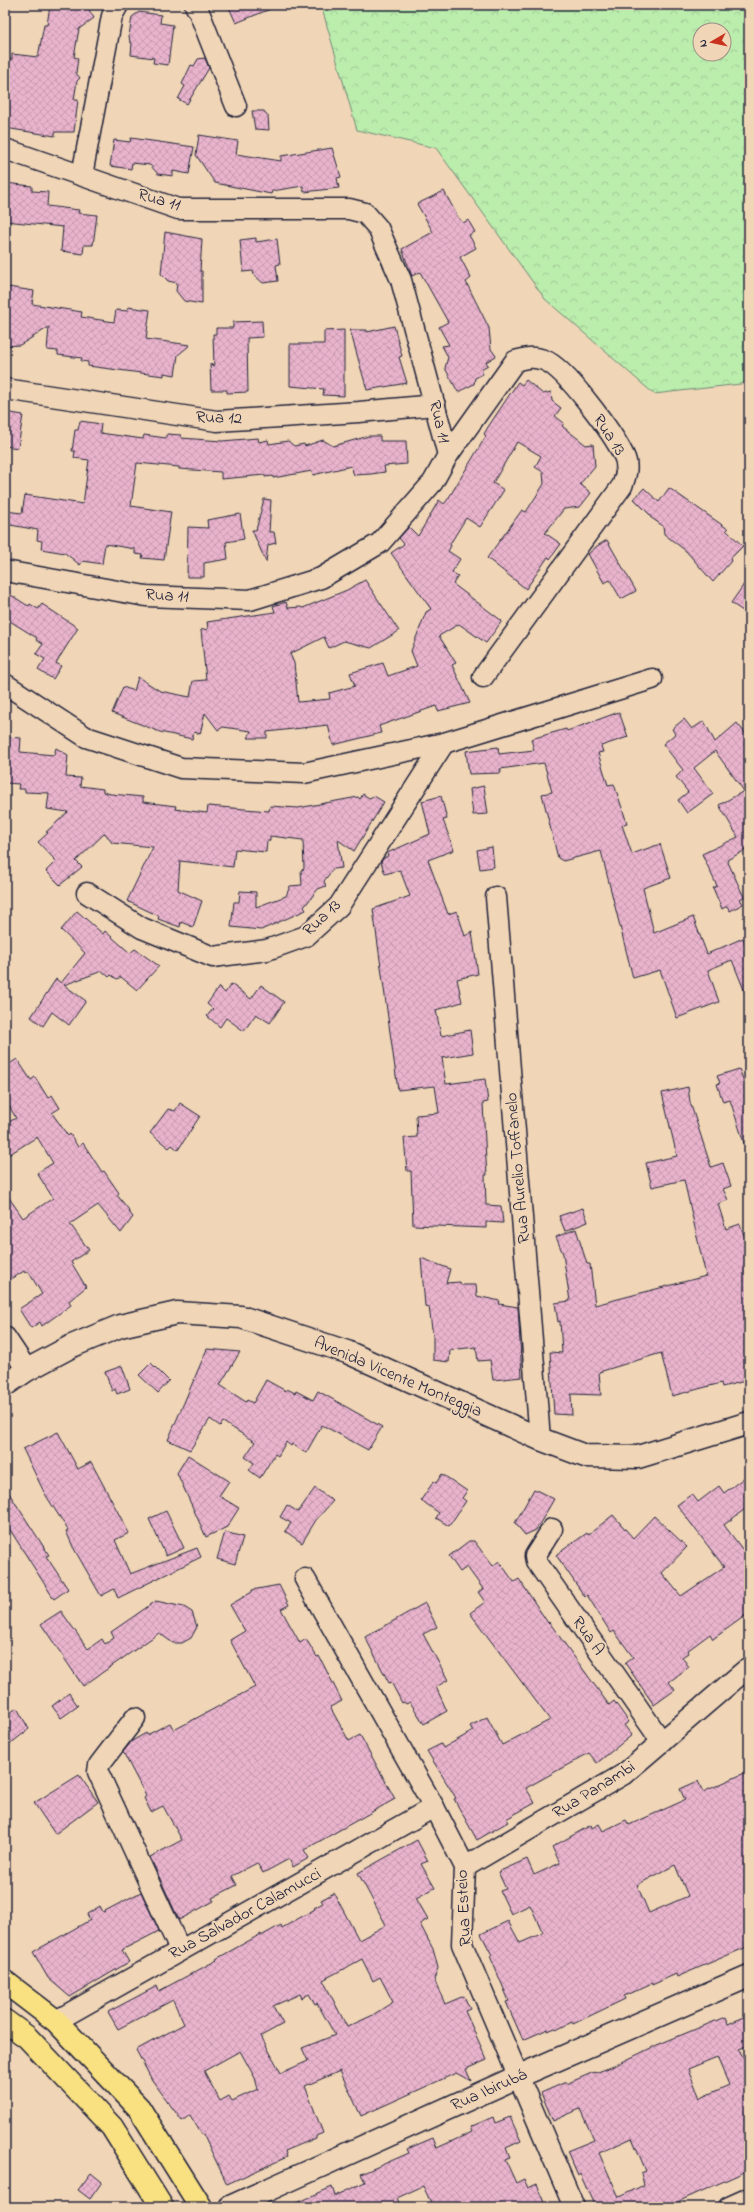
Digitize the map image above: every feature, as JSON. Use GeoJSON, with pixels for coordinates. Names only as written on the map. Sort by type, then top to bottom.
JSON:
{"type":"FeatureCollection","features":[{"type":"Feature","properties":{"kind":"main road","name":"Avenida Vicente Monteggia"},"geometry":{"type":"LineString","coordinates":[[5,1385],[27,1370],[72,1346],[120,1326],[177,1313],[241,1317],[347,1352],[540,1439],[585,1456],[638,1457],[749,1423]]}},
{"type":"Feature","properties":{"kind":"main road","name":"Rua Ibirubá"},"geometry":{"type":"LineString","coordinates":[[230,2207],[517,2077],[749,1976]]}},
{"type":"Feature","properties":{"kind":"main road"},"geometry":{"type":"LineString","coordinates":[[5,1982],[56,2021],[139,2108],[201,2207]]}},
{"type":"Feature","properties":{"kind":"main road"},"geometry":{"type":"LineString","coordinates":[[5,2021],[27,2037],[112,2127],[162,2207]]}},
{"type":"Feature","properties":{"kind":"street"},"geometry":{"type":"LineString","coordinates":[[82,175],[112,16],[118,5]]}},
{"type":"Feature","properties":{"kind":"street"},"geometry":{"type":"LineString","coordinates":[[195,5],[236,106]]}},
{"type":"Feature","properties":{"kind":"street","name":"Rua 11"},"geometry":{"type":"LineString","coordinates":[[5,149],[178,209],[349,209],[365,213],[378,228],[401,280],[448,455],[433,482],[380,544],[322,578],[250,600],[146,596],[5,571]]}},
{"type":"Feature","properties":{"kind":"street","name":"Rua 13"},"geometry":{"type":"LineString","coordinates":[[448,455],[515,361],[529,357],[546,361],[578,388],[625,457],[627,473],[622,486],[483,677]]}},
{"type":"Feature","properties":{"kind":"street","name":"Rua 12"},"geometry":{"type":"LineString","coordinates":[[5,389],[216,421],[359,412],[435,405]]}},
{"type":"Feature","properties":{"kind":"street"},"geometry":{"type":"LineString","coordinates":[[5,684],[86,737],[181,768],[304,773],[444,743],[652,679]]}},
{"type":"Feature","properties":{"kind":"street","name":"Rua 13"},"geometry":{"type":"LineString","coordinates":[[87,893],[142,928],[213,957],[267,950],[306,936],[339,906],[444,743]]}},
{"type":"Feature","properties":{"kind":"street","name":"Rua Aurelio Toffanelo"},"geometry":{"type":"LineString","coordinates":[[496,897],[540,1439]]}},
{"type":"Feature","properties":{"kind":"street"},"geometry":{"type":"LineString","coordinates":[[5,1337],[27,1370]]}},
{"type":"Feature","properties":{"kind":"street","name":"Rua A"},"geometry":{"type":"LineString","coordinates":[[552,1529],[535,1556],[536,1561],[662,1742]]}},
{"type":"Feature","properties":{"kind":"street","name":"Rua Esteio"},"geometry":{"type":"LineString","coordinates":[[305,1579],[434,1807],[465,1868],[462,1944],[517,2077],[574,2207]]}},
{"type":"Feature","properties":{"kind":"street","name":"Rua Panambi"},"geometry":{"type":"LineString","coordinates":[[465,1868],[624,1774],[749,1667]]}},
{"type":"Feature","properties":{"kind":"street"},"geometry":{"type":"LineString","coordinates":[[135,1718],[99,1765],[98,1772],[180,1950]]}},
{"type":"Feature","properties":{"kind":"street","name":"Rua Salvador Calamucci"},"geometry":{"type":"LineString","coordinates":[[56,2021],[434,1807]]}},
{"type":"Feature","properties":{"kind":"street"},"geometry":{"type":"LineString","coordinates":[[729,2207],[749,2198]]}},
{"type":"Feature","properties":{"kind":"green space"},"geometry":{"type":"Polygon","coordinates":[[[321,5],[749,5],[749,383],[654,394],[545,299],[436,148],[357,130],[321,5]]]}},
{"type":"Feature","properties":{"kind":"building"},"geometry":{"type":"Polygon","coordinates":[[[50,5],[86,5],[94,18],[79,29],[74,57],[78,58],[76,73],[80,78],[77,81],[74,100],[78,100],[74,132],[55,132],[55,136],[5,128],[5,65],[7,66],[8,59],[12,59],[12,54],[38,57],[44,25],[47,25],[50,5]]]}},
{"type":"Feature","properties":{"kind":"building"},"geometry":{"type":"Polygon","coordinates":[[[228,5],[280,5],[236,23],[228,5]]]}},
{"type":"Feature","properties":{"kind":"building"},"geometry":{"type":"Polygon","coordinates":[[[139,12],[161,15],[160,23],[173,25],[168,65],[153,63],[154,58],[131,55],[132,43],[130,42],[129,36],[132,17],[139,12]]]}},
{"type":"Feature","properties":{"kind":"building"},"geometry":{"type":"Polygon","coordinates":[[[205,58],[209,68],[187,104],[178,99],[185,86],[182,84],[191,65],[194,66],[198,59],[205,58]]]}},
{"type":"Feature","properties":{"kind":"building"},"geometry":{"type":"Polygon","coordinates":[[[252,111],[264,111],[268,116],[269,130],[255,129],[252,111]]]}},
{"type":"Feature","properties":{"kind":"building"},"geometry":{"type":"Polygon","coordinates":[[[199,135],[238,141],[236,154],[281,161],[281,156],[332,148],[341,177],[337,178],[339,188],[304,192],[303,186],[272,191],[271,194],[215,183],[196,155],[199,135]]]}},
{"type":"Feature","properties":{"kind":"building"},"geometry":{"type":"Polygon","coordinates":[[[131,138],[194,147],[189,174],[173,171],[173,176],[158,174],[150,165],[132,163],[131,169],[110,166],[114,140],[130,142],[131,138]]]}},
{"type":"Feature","properties":{"kind":"building"},"geometry":{"type":"Polygon","coordinates":[[[5,183],[32,186],[32,191],[48,192],[47,206],[79,210],[78,213],[97,215],[93,245],[84,245],[83,254],[61,251],[63,227],[5,221],[5,183]]]}},
{"type":"Feature","properties":{"kind":"building"},"geometry":{"type":"Polygon","coordinates":[[[444,191],[458,217],[463,223],[468,220],[475,232],[469,235],[476,248],[460,257],[471,278],[466,282],[489,328],[491,349],[496,356],[486,362],[488,365],[481,369],[483,374],[475,378],[474,384],[458,392],[445,368],[448,357],[442,346],[449,345],[439,327],[448,322],[420,272],[412,276],[402,249],[433,232],[417,204],[444,191]]]}},
{"type":"Feature","properties":{"kind":"building"},"geometry":{"type":"Polygon","coordinates":[[[165,232],[202,239],[200,271],[202,271],[202,304],[184,301],[176,291],[177,283],[168,281],[161,274],[165,232]]]}},
{"type":"Feature","properties":{"kind":"building"},"geometry":{"type":"Polygon","coordinates":[[[256,238],[256,242],[277,239],[280,264],[276,265],[278,281],[263,283],[254,275],[253,271],[243,272],[240,240],[256,238]]]}},
{"type":"Feature","properties":{"kind":"building"},"geometry":{"type":"Polygon","coordinates":[[[8,287],[34,291],[32,304],[82,312],[81,317],[114,322],[116,310],[127,311],[128,307],[150,310],[146,339],[190,345],[178,355],[175,375],[164,373],[164,376],[88,366],[88,362],[81,361],[82,358],[58,355],[58,351],[47,350],[49,327],[20,345],[5,346],[5,306],[8,287]]]}},
{"type":"Feature","properties":{"kind":"building"},"geometry":{"type":"Polygon","coordinates":[[[262,321],[263,337],[247,338],[248,392],[227,393],[227,390],[211,390],[210,363],[214,367],[213,334],[216,334],[216,328],[233,328],[233,322],[262,321]]]}},
{"type":"Feature","properties":{"kind":"building"},"geometry":{"type":"Polygon","coordinates":[[[394,326],[402,356],[399,357],[407,383],[367,390],[350,330],[367,330],[367,332],[394,326]]]}},
{"type":"Feature","properties":{"kind":"building"},"geometry":{"type":"Polygon","coordinates":[[[344,330],[344,396],[323,395],[324,389],[290,386],[290,344],[324,344],[324,331],[344,330]]]}},
{"type":"Feature","properties":{"kind":"building"},"geometry":{"type":"Polygon","coordinates":[[[526,380],[543,394],[551,392],[552,401],[561,408],[555,416],[564,423],[562,426],[586,445],[593,444],[595,466],[580,484],[591,493],[580,507],[564,509],[545,533],[561,544],[550,559],[548,557],[526,589],[487,558],[522,510],[526,512],[544,484],[543,472],[535,467],[541,456],[517,442],[493,483],[504,490],[480,527],[466,518],[450,544],[451,546],[448,551],[460,559],[452,572],[458,576],[453,584],[502,621],[486,643],[459,624],[439,636],[456,663],[452,665],[470,703],[438,711],[436,706],[379,726],[381,733],[333,745],[328,725],[267,732],[267,738],[248,738],[251,731],[223,727],[218,730],[205,713],[200,734],[194,732],[192,739],[160,732],[112,713],[123,687],[134,691],[138,677],[160,691],[190,697],[193,681],[206,680],[201,630],[208,629],[207,622],[275,612],[273,606],[286,602],[288,608],[303,608],[347,590],[365,580],[399,631],[371,648],[344,641],[329,648],[324,637],[290,654],[294,663],[298,702],[330,699],[329,693],[355,686],[350,673],[383,663],[388,676],[417,666],[411,651],[426,612],[431,609],[391,553],[404,544],[399,538],[409,527],[418,536],[439,500],[444,504],[448,499],[486,436],[484,434],[488,427],[518,382],[522,385],[526,380]]]}},
{"type":"Feature","properties":{"kind":"building"},"geometry":{"type":"Polygon","coordinates":[[[5,412],[23,415],[18,448],[5,446],[5,412]]]}},
{"type":"Feature","properties":{"kind":"building"},"geometry":{"type":"Polygon","coordinates":[[[80,421],[101,424],[100,433],[143,439],[144,435],[166,438],[167,434],[181,435],[181,438],[222,441],[258,438],[259,442],[268,440],[269,444],[288,441],[294,446],[304,444],[305,446],[323,440],[333,446],[369,436],[380,436],[380,441],[406,441],[407,464],[384,466],[385,472],[371,474],[354,475],[351,466],[313,475],[312,471],[273,478],[273,476],[265,477],[265,475],[221,479],[221,472],[179,469],[179,467],[137,463],[131,506],[171,512],[164,560],[142,558],[143,555],[135,554],[135,549],[105,544],[102,564],[83,561],[80,565],[65,553],[41,549],[42,541],[37,540],[38,530],[5,524],[5,511],[22,513],[25,495],[83,504],[89,460],[74,458],[75,451],[72,451],[75,430],[78,430],[80,421]]]}},
{"type":"Feature","properties":{"kind":"building"},"geometry":{"type":"Polygon","coordinates":[[[644,488],[659,502],[669,488],[728,529],[726,530],[743,546],[730,559],[731,561],[713,582],[686,551],[664,534],[663,526],[650,517],[651,516],[634,499],[644,488]]]}},
{"type":"Feature","properties":{"kind":"building"},"geometry":{"type":"Polygon","coordinates":[[[264,499],[271,500],[269,532],[274,532],[276,543],[268,545],[266,562],[252,530],[256,530],[264,499]]]}},
{"type":"Feature","properties":{"kind":"building"},"geometry":{"type":"Polygon","coordinates":[[[240,514],[244,539],[226,542],[228,559],[204,563],[204,577],[187,577],[188,527],[208,528],[207,520],[240,514]]]}},
{"type":"Feature","properties":{"kind":"building"},"geometry":{"type":"Polygon","coordinates":[[[607,540],[636,591],[621,599],[610,580],[604,583],[588,554],[607,540]]]}},
{"type":"Feature","properties":{"kind":"building"},"geometry":{"type":"Polygon","coordinates":[[[749,577],[749,615],[731,603],[749,577]]]}},
{"type":"Feature","properties":{"kind":"building"},"geometry":{"type":"Polygon","coordinates":[[[5,591],[29,606],[30,604],[38,609],[42,604],[78,628],[56,663],[61,666],[53,679],[38,670],[45,659],[36,654],[43,644],[36,640],[37,638],[5,618],[5,591]]]}},
{"type":"Feature","properties":{"kind":"building"},"geometry":{"type":"Polygon","coordinates":[[[619,712],[628,737],[601,746],[603,752],[598,753],[608,785],[614,784],[627,823],[622,825],[632,854],[660,844],[671,878],[643,888],[654,933],[693,917],[707,954],[743,938],[749,954],[749,1002],[732,960],[708,970],[719,1002],[677,1018],[660,970],[633,978],[601,851],[563,861],[558,858],[542,794],[552,792],[544,763],[500,769],[501,773],[469,774],[466,751],[498,747],[499,754],[534,750],[531,739],[566,729],[567,731],[619,712]]]}},
{"type":"Feature","properties":{"kind":"building"},"geometry":{"type":"Polygon","coordinates":[[[684,719],[692,729],[704,721],[715,742],[737,723],[749,738],[749,855],[746,850],[727,860],[744,897],[740,899],[743,904],[730,911],[727,906],[722,909],[713,888],[717,886],[702,854],[738,837],[719,805],[744,791],[715,751],[694,768],[713,794],[687,813],[678,800],[688,792],[676,777],[683,770],[663,744],[675,734],[672,729],[684,719]]]}},
{"type":"Feature","properties":{"kind":"building"},"geometry":{"type":"Polygon","coordinates":[[[5,737],[21,738],[20,752],[54,755],[56,748],[68,755],[66,777],[81,778],[80,786],[103,789],[103,792],[111,794],[143,797],[143,802],[176,806],[175,809],[207,813],[208,806],[269,811],[270,806],[298,808],[358,797],[360,799],[363,794],[369,798],[374,796],[384,802],[354,851],[338,840],[342,868],[333,869],[324,881],[326,886],[318,889],[304,907],[306,910],[261,930],[231,927],[234,902],[239,902],[240,891],[256,892],[256,907],[286,896],[290,886],[302,885],[301,870],[304,869],[303,840],[270,836],[270,841],[267,841],[266,852],[235,849],[233,867],[180,861],[178,890],[202,901],[193,927],[181,922],[180,927],[158,919],[159,916],[127,901],[153,847],[112,843],[105,833],[76,861],[82,867],[60,885],[46,871],[56,861],[38,842],[48,833],[46,832],[68,812],[47,809],[49,793],[25,792],[25,789],[18,789],[19,784],[5,783],[5,737]]]}},
{"type":"Feature","properties":{"kind":"building"},"geometry":{"type":"Polygon","coordinates":[[[484,786],[488,814],[473,815],[470,789],[484,786]]]}},
{"type":"Feature","properties":{"kind":"building"},"geometry":{"type":"Polygon","coordinates":[[[441,796],[447,819],[443,820],[454,850],[428,860],[448,914],[457,911],[465,936],[472,932],[478,974],[457,979],[462,1002],[436,1010],[441,1036],[470,1030],[473,1053],[442,1058],[446,1084],[485,1079],[488,1102],[483,1103],[487,1175],[485,1175],[486,1205],[501,1206],[503,1223],[486,1222],[486,1228],[413,1225],[411,1171],[407,1171],[404,1138],[417,1137],[416,1115],[439,1113],[435,1086],[398,1090],[373,909],[410,896],[400,870],[385,874],[381,862],[388,856],[387,853],[430,834],[422,801],[441,796]]]}},
{"type":"Feature","properties":{"kind":"building"},"geometry":{"type":"Polygon","coordinates":[[[492,847],[494,867],[480,869],[477,850],[492,847]]]}},
{"type":"Feature","properties":{"kind":"building"},"geometry":{"type":"Polygon","coordinates":[[[77,911],[103,934],[105,931],[130,953],[135,949],[159,966],[137,990],[121,977],[117,979],[111,975],[109,977],[102,971],[64,985],[86,1001],[69,1025],[52,1012],[43,1026],[31,1017],[56,979],[61,983],[85,953],[61,930],[77,911]]]}},
{"type":"Feature","properties":{"kind":"building"},"geometry":{"type":"Polygon","coordinates":[[[231,984],[251,999],[261,985],[284,1002],[270,1023],[256,1014],[244,1031],[226,1018],[220,1027],[207,1016],[213,1009],[207,1004],[219,987],[225,993],[231,984]]]}},
{"type":"Feature","properties":{"kind":"building"},"geometry":{"type":"Polygon","coordinates":[[[17,1059],[31,1080],[35,1077],[48,1098],[52,1095],[60,1108],[52,1113],[68,1136],[70,1134],[78,1147],[83,1143],[102,1172],[104,1171],[119,1193],[117,1195],[133,1217],[121,1233],[98,1205],[70,1224],[89,1250],[71,1262],[86,1287],[69,1301],[71,1305],[42,1326],[40,1322],[31,1328],[19,1309],[42,1294],[28,1271],[25,1273],[24,1271],[10,1280],[5,1272],[5,1192],[23,1218],[53,1198],[37,1173],[53,1163],[37,1137],[5,1157],[5,1124],[16,1118],[5,1099],[5,1067],[17,1059]]]}},
{"type":"Feature","properties":{"kind":"building"},"geometry":{"type":"Polygon","coordinates":[[[739,1069],[749,1093],[749,1148],[746,1149],[730,1100],[723,1102],[717,1084],[720,1083],[717,1076],[739,1069]]]}},
{"type":"Feature","properties":{"kind":"building"},"geometry":{"type":"Polygon","coordinates":[[[688,1087],[690,1102],[711,1167],[723,1163],[731,1186],[723,1189],[728,1200],[718,1204],[726,1229],[740,1224],[749,1249],[749,1380],[722,1387],[721,1383],[672,1396],[661,1353],[599,1372],[601,1395],[571,1394],[572,1415],[554,1414],[550,1352],[562,1353],[560,1321],[558,1322],[555,1303],[570,1301],[563,1254],[556,1237],[576,1229],[587,1264],[590,1264],[595,1305],[706,1276],[684,1180],[652,1187],[646,1163],[677,1156],[662,1093],[688,1087]]]}},
{"type":"Feature","properties":{"kind":"building"},"geometry":{"type":"Polygon","coordinates":[[[180,1103],[200,1116],[178,1150],[172,1145],[169,1148],[150,1133],[168,1109],[175,1111],[180,1103]]]}},
{"type":"Feature","properties":{"kind":"building"},"geometry":{"type":"Polygon","coordinates":[[[583,1208],[588,1222],[565,1231],[559,1216],[583,1208]]]}},
{"type":"Feature","properties":{"kind":"building"},"geometry":{"type":"Polygon","coordinates":[[[421,1258],[450,1269],[446,1283],[460,1282],[461,1285],[476,1285],[477,1296],[500,1301],[499,1304],[518,1307],[522,1377],[493,1380],[490,1360],[478,1361],[476,1347],[450,1350],[449,1362],[433,1360],[433,1336],[429,1307],[425,1306],[421,1258]]]}},
{"type":"Feature","properties":{"kind":"building"},"geometry":{"type":"Polygon","coordinates":[[[207,1349],[240,1352],[220,1385],[246,1402],[247,1400],[253,1403],[266,1380],[286,1391],[287,1389],[295,1393],[296,1391],[313,1400],[318,1391],[382,1427],[368,1450],[322,1425],[306,1453],[286,1442],[278,1456],[275,1454],[260,1478],[249,1470],[254,1463],[245,1457],[255,1442],[223,1422],[220,1426],[210,1419],[190,1450],[168,1440],[207,1349]]]}},
{"type":"Feature","properties":{"kind":"building"},"geometry":{"type":"Polygon","coordinates":[[[151,1363],[169,1381],[158,1393],[139,1375],[151,1363]]]}},
{"type":"Feature","properties":{"kind":"building"},"geometry":{"type":"Polygon","coordinates":[[[122,1366],[130,1389],[117,1394],[115,1389],[112,1391],[105,1372],[122,1366]]]}},
{"type":"Feature","properties":{"kind":"building"},"geometry":{"type":"Polygon","coordinates":[[[58,1432],[78,1469],[91,1462],[129,1533],[115,1540],[130,1574],[197,1548],[201,1557],[118,1598],[114,1589],[101,1596],[73,1547],[66,1531],[68,1530],[45,1494],[23,1449],[58,1432]]]}},
{"type":"Feature","properties":{"kind":"building"},"geometry":{"type":"Polygon","coordinates":[[[188,1455],[229,1481],[219,1496],[239,1508],[227,1527],[206,1537],[177,1473],[188,1455]]]}},
{"type":"Feature","properties":{"kind":"building"},"geometry":{"type":"Polygon","coordinates":[[[442,1474],[467,1491],[462,1498],[466,1501],[449,1526],[436,1518],[439,1513],[421,1500],[434,1481],[436,1483],[442,1474]]]}},
{"type":"Feature","properties":{"kind":"building"},"geometry":{"type":"Polygon","coordinates":[[[749,1474],[749,1506],[724,1525],[749,1558],[749,1613],[713,1639],[710,1634],[687,1651],[688,1653],[682,1657],[689,1667],[669,1682],[675,1690],[654,1705],[625,1663],[633,1657],[614,1631],[611,1633],[587,1595],[585,1597],[556,1555],[587,1533],[588,1535],[613,1515],[633,1538],[654,1516],[687,1547],[662,1573],[681,1596],[724,1567],[677,1505],[692,1494],[698,1502],[719,1486],[724,1493],[749,1474]]]}},
{"type":"Feature","properties":{"kind":"building"},"geometry":{"type":"Polygon","coordinates":[[[5,1487],[49,1555],[46,1556],[68,1589],[54,1599],[5,1522],[5,1487]]]}},
{"type":"Feature","properties":{"kind":"building"},"geometry":{"type":"Polygon","coordinates":[[[315,1488],[333,1501],[316,1520],[302,1543],[285,1531],[291,1523],[280,1517],[287,1505],[298,1512],[315,1488]]]}},
{"type":"Feature","properties":{"kind":"building"},"geometry":{"type":"Polygon","coordinates":[[[534,1489],[554,1499],[536,1530],[525,1535],[515,1523],[534,1489]]]}},
{"type":"Feature","properties":{"kind":"building"},"geometry":{"type":"Polygon","coordinates":[[[166,1511],[184,1548],[166,1556],[149,1519],[166,1511]]]}},
{"type":"Feature","properties":{"kind":"building"},"geometry":{"type":"Polygon","coordinates":[[[225,1532],[243,1537],[235,1564],[217,1559],[225,1532]]]}},
{"type":"Feature","properties":{"kind":"building"},"geometry":{"type":"Polygon","coordinates":[[[469,1541],[474,1541],[493,1566],[499,1561],[514,1582],[519,1579],[548,1623],[549,1622],[609,1705],[614,1701],[629,1722],[624,1725],[632,1735],[597,1763],[589,1753],[526,1788],[535,1803],[506,1819],[508,1822],[477,1840],[454,1799],[456,1798],[427,1751],[441,1744],[443,1748],[473,1731],[470,1726],[487,1717],[502,1745],[550,1720],[470,1613],[485,1602],[478,1592],[483,1589],[467,1567],[460,1572],[449,1556],[469,1541]]]}},
{"type":"Feature","properties":{"kind":"building"},"geometry":{"type":"Polygon","coordinates":[[[279,1585],[289,1605],[281,1609],[300,1643],[306,1639],[317,1657],[319,1656],[342,1701],[330,1707],[349,1741],[360,1735],[395,1799],[304,1850],[309,1858],[293,1867],[289,1859],[263,1873],[257,1863],[232,1876],[237,1885],[212,1898],[214,1901],[179,1920],[150,1857],[182,1840],[163,1806],[151,1812],[144,1798],[146,1796],[123,1752],[132,1741],[146,1733],[147,1735],[170,1723],[174,1730],[255,1687],[230,1640],[245,1631],[230,1605],[252,1592],[252,1590],[279,1585]]]}},
{"type":"Feature","properties":{"kind":"building"},"geometry":{"type":"Polygon","coordinates":[[[156,1601],[184,1607],[192,1612],[197,1627],[191,1638],[182,1643],[173,1643],[159,1633],[83,1686],[41,1624],[61,1611],[88,1649],[102,1639],[105,1644],[114,1638],[111,1632],[156,1601]]]}},
{"type":"Feature","properties":{"kind":"building"},"geometry":{"type":"Polygon","coordinates":[[[425,1603],[437,1627],[423,1634],[448,1680],[436,1687],[447,1711],[424,1724],[410,1702],[406,1704],[404,1702],[402,1703],[391,1682],[389,1683],[365,1637],[425,1603]]]}},
{"type":"Feature","properties":{"kind":"building"},"geometry":{"type":"Polygon","coordinates":[[[69,1693],[78,1706],[61,1718],[52,1706],[69,1693]]]}},
{"type":"Feature","properties":{"kind":"building"},"geometry":{"type":"Polygon","coordinates":[[[17,1708],[29,1729],[5,1748],[5,1716],[17,1708]]]}},
{"type":"Feature","properties":{"kind":"building"},"geometry":{"type":"Polygon","coordinates":[[[749,1771],[749,1795],[746,1796],[749,1802],[749,1946],[677,1977],[676,1974],[652,1985],[652,1983],[624,1996],[625,1999],[573,2024],[572,2022],[556,2030],[555,2028],[548,2031],[548,2029],[523,2040],[506,2002],[509,2001],[490,1956],[492,1955],[481,1934],[508,1921],[520,1943],[543,1933],[530,1905],[511,1914],[500,1891],[506,1889],[498,1872],[527,1859],[534,1875],[560,1863],[552,1847],[591,1825],[592,1828],[599,1824],[603,1831],[626,1820],[629,1825],[685,1800],[680,1789],[698,1781],[703,1792],[749,1771]],[[675,1865],[637,1885],[649,1913],[688,1896],[675,1865]]]}},
{"type":"Feature","properties":{"kind":"building"},"geometry":{"type":"Polygon","coordinates":[[[79,1775],[98,1802],[55,1834],[34,1803],[79,1775]]]}},
{"type":"Feature","properties":{"kind":"building"},"geometry":{"type":"Polygon","coordinates":[[[417,1840],[428,1861],[421,1864],[435,1888],[416,1898],[428,1919],[420,1924],[433,1949],[438,1968],[434,1979],[445,2004],[464,1996],[470,2009],[465,2011],[487,2060],[466,2069],[471,2081],[456,2073],[361,2116],[340,2071],[305,2086],[323,2133],[316,2136],[316,2138],[285,2151],[287,2157],[227,2184],[203,2134],[202,2135],[190,2115],[182,2121],[152,2080],[136,2050],[184,2024],[173,2000],[118,2029],[108,2012],[157,1986],[159,1991],[217,1960],[216,1959],[261,1934],[261,1936],[281,1925],[282,1928],[315,1909],[314,1908],[323,1903],[321,1900],[334,1893],[359,1940],[386,1925],[358,1873],[417,1840]],[[362,1959],[323,1980],[347,2027],[371,2016],[393,2002],[380,1977],[373,1981],[362,1959]],[[300,1994],[273,2006],[283,2024],[261,2036],[281,2073],[308,2061],[302,2048],[335,2035],[317,2003],[315,2004],[309,1994],[302,1998],[300,1994]],[[240,2051],[204,2071],[220,2101],[229,2096],[232,2101],[258,2089],[255,2078],[240,2051]]]}},
{"type":"Feature","properties":{"kind":"building"},"geometry":{"type":"Polygon","coordinates":[[[141,1892],[159,1931],[122,1950],[129,1962],[70,1997],[48,1978],[33,1952],[90,1920],[87,1914],[100,1906],[103,1912],[141,1892]]]}},
{"type":"Feature","properties":{"kind":"building"},"geometry":{"type":"Polygon","coordinates":[[[749,2015],[749,2045],[739,2049],[749,2071],[749,2170],[666,2207],[595,2207],[580,2174],[578,2176],[567,2151],[594,2140],[580,2109],[553,2121],[541,2093],[566,2082],[566,2084],[594,2072],[595,2073],[614,2066],[657,2045],[725,2017],[728,2024],[749,2015]],[[717,2057],[688,2069],[700,2098],[729,2085],[717,2057]],[[632,2138],[599,2153],[619,2197],[644,2185],[641,2173],[646,2171],[632,2138]]]}},
{"type":"Feature","properties":{"kind":"building"},"geometry":{"type":"Polygon","coordinates":[[[493,2117],[495,2123],[510,2117],[521,2141],[506,2148],[510,2157],[505,2159],[516,2183],[524,2179],[528,2188],[537,2184],[547,2207],[529,2207],[528,2205],[522,2207],[433,2207],[423,2186],[397,2198],[401,2207],[287,2207],[332,2187],[335,2196],[365,2182],[361,2174],[409,2153],[407,2149],[433,2138],[437,2148],[472,2132],[470,2127],[493,2117]]]}},
{"type":"Feature","properties":{"kind":"building"},"geometry":{"type":"Polygon","coordinates":[[[91,2173],[102,2182],[90,2199],[78,2190],[91,2173]]]}}]}
